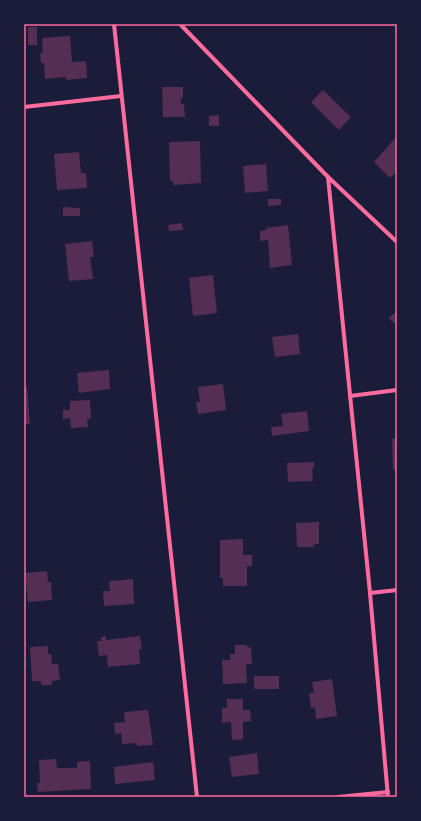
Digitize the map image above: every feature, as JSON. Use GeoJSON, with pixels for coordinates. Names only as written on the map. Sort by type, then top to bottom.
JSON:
{"type":"FeatureCollection","features":[{"type":"Feature","properties":{"kind":"street"},"geometry":{"type":"LineString","coordinates":[[114,24],[197,797]]}},
{"type":"Feature","properties":{"kind":"street"},"geometry":{"type":"LineString","coordinates":[[180,24],[328,177],[397,242]]}},
{"type":"Feature","properties":{"kind":"street"},"geometry":{"type":"LineString","coordinates":[[24,107],[121,96]]}},
{"type":"Feature","properties":{"kind":"street"},"geometry":{"type":"LineString","coordinates":[[328,177],[370,593],[388,795],[338,797]]}},
{"type":"Feature","properties":{"kind":"street"},"geometry":{"type":"LineString","coordinates":[[350,396],[397,390]]}},
{"type":"Feature","properties":{"kind":"street"},"geometry":{"type":"LineString","coordinates":[[370,593],[397,590]]}},
{"type":"Feature","properties":{"kind":"building"},"geometry":{"type":"Polygon","coordinates":[[[28,27],[37,27],[37,45],[28,45],[28,27]]]}},
{"type":"Feature","properties":{"kind":"building"},"geometry":{"type":"Polygon","coordinates":[[[70,36],[72,62],[86,61],[87,78],[66,80],[66,77],[45,79],[44,63],[41,63],[40,53],[43,53],[42,38],[70,36]]]}},
{"type":"Feature","properties":{"kind":"building"},"geometry":{"type":"Polygon","coordinates":[[[162,87],[183,87],[183,98],[181,98],[181,104],[184,104],[185,117],[163,117],[162,87]]]}},
{"type":"Feature","properties":{"kind":"building"},"geometry":{"type":"Polygon","coordinates":[[[323,90],[351,117],[339,130],[311,102],[323,90]]]}},
{"type":"Feature","properties":{"kind":"building"},"geometry":{"type":"Polygon","coordinates":[[[219,115],[219,126],[209,126],[209,116],[219,115]]]}},
{"type":"Feature","properties":{"kind":"building"},"geometry":{"type":"Polygon","coordinates":[[[397,136],[397,171],[390,178],[374,162],[397,136]]]}},
{"type":"Feature","properties":{"kind":"building"},"geometry":{"type":"Polygon","coordinates":[[[200,141],[201,183],[173,185],[173,181],[170,181],[169,142],[200,141]]]}},
{"type":"Feature","properties":{"kind":"building"},"geometry":{"type":"Polygon","coordinates":[[[79,152],[81,173],[86,173],[87,188],[57,190],[54,154],[79,152]]]}},
{"type":"Feature","properties":{"kind":"building"},"geometry":{"type":"Polygon","coordinates":[[[266,164],[268,191],[245,193],[243,166],[266,164]]]}},
{"type":"Feature","properties":{"kind":"building"},"geometry":{"type":"Polygon","coordinates":[[[268,199],[281,199],[281,205],[268,206],[268,199]]]}},
{"type":"Feature","properties":{"kind":"building"},"geometry":{"type":"Polygon","coordinates":[[[63,207],[80,208],[80,216],[63,216],[63,207]]]}},
{"type":"Feature","properties":{"kind":"building"},"geometry":{"type":"Polygon","coordinates":[[[182,223],[183,230],[169,231],[168,225],[182,223]]]}},
{"type":"Feature","properties":{"kind":"building"},"geometry":{"type":"Polygon","coordinates":[[[288,225],[292,265],[270,268],[268,240],[260,241],[260,231],[267,230],[266,228],[288,225]]]}},
{"type":"Feature","properties":{"kind":"building"},"geometry":{"type":"Polygon","coordinates":[[[92,241],[94,257],[90,257],[93,279],[69,281],[65,244],[92,241]]]}},
{"type":"Feature","properties":{"kind":"building"},"geometry":{"type":"Polygon","coordinates":[[[213,275],[217,313],[193,316],[189,278],[213,275]]]}},
{"type":"Feature","properties":{"kind":"building"},"geometry":{"type":"Polygon","coordinates":[[[397,311],[397,326],[389,318],[397,311]]]}},
{"type":"Feature","properties":{"kind":"building"},"geometry":{"type":"Polygon","coordinates":[[[298,334],[300,354],[275,357],[272,337],[298,334]]]}},
{"type":"Feature","properties":{"kind":"building"},"geometry":{"type":"Polygon","coordinates":[[[109,370],[110,389],[79,393],[77,373],[109,370]]]}},
{"type":"Feature","properties":{"kind":"building"},"geometry":{"type":"Polygon","coordinates":[[[223,384],[226,410],[198,414],[196,402],[200,402],[198,387],[223,384]]]}},
{"type":"Feature","properties":{"kind":"building"},"geometry":{"type":"Polygon","coordinates":[[[24,387],[27,387],[30,424],[24,424],[24,387]]]}},
{"type":"Feature","properties":{"kind":"building"},"geometry":{"type":"Polygon","coordinates":[[[90,400],[91,419],[87,419],[88,427],[71,428],[70,418],[63,419],[63,410],[70,410],[70,401],[90,400]]]}},
{"type":"Feature","properties":{"kind":"building"},"geometry":{"type":"Polygon","coordinates":[[[307,411],[309,431],[272,436],[271,427],[283,426],[281,414],[307,411]]]}},
{"type":"Feature","properties":{"kind":"building"},"geometry":{"type":"Polygon","coordinates":[[[397,438],[397,469],[393,470],[392,439],[397,438]]]}},
{"type":"Feature","properties":{"kind":"building"},"geometry":{"type":"Polygon","coordinates":[[[314,462],[314,468],[312,468],[313,481],[288,482],[287,463],[314,462]]]}},
{"type":"Feature","properties":{"kind":"building"},"geometry":{"type":"Polygon","coordinates":[[[319,522],[319,544],[314,544],[314,547],[297,547],[296,523],[319,522]]]}},
{"type":"Feature","properties":{"kind":"building"},"geometry":{"type":"Polygon","coordinates":[[[243,539],[243,555],[252,555],[252,566],[247,566],[247,586],[223,586],[223,578],[220,578],[220,540],[243,539]]]}},
{"type":"Feature","properties":{"kind":"building"},"geometry":{"type":"Polygon","coordinates":[[[47,571],[48,582],[51,582],[52,600],[28,602],[25,573],[47,571]]]}},
{"type":"Feature","properties":{"kind":"building"},"geometry":{"type":"Polygon","coordinates":[[[133,579],[134,604],[104,606],[103,591],[110,591],[109,581],[133,579]]]}},
{"type":"Feature","properties":{"kind":"building"},"geometry":{"type":"Polygon","coordinates":[[[106,636],[106,640],[140,636],[142,649],[139,649],[140,664],[108,667],[107,655],[99,656],[97,641],[101,641],[101,637],[106,636]]]}},
{"type":"Feature","properties":{"kind":"building"},"geometry":{"type":"Polygon","coordinates":[[[235,645],[245,645],[251,648],[252,664],[246,664],[247,683],[223,684],[222,660],[230,660],[230,654],[235,654],[235,645]]]}},
{"type":"Feature","properties":{"kind":"building"},"geometry":{"type":"Polygon","coordinates":[[[48,646],[48,654],[51,654],[52,664],[58,664],[60,680],[52,681],[52,685],[41,685],[41,681],[32,681],[30,647],[48,646]]]}},
{"type":"Feature","properties":{"kind":"building"},"geometry":{"type":"Polygon","coordinates":[[[254,676],[279,676],[279,689],[254,689],[254,676]]]}},
{"type":"Feature","properties":{"kind":"building"},"geometry":{"type":"Polygon","coordinates":[[[332,679],[337,716],[316,719],[315,707],[311,708],[309,693],[314,693],[312,682],[332,679]]]}},
{"type":"Feature","properties":{"kind":"building"},"geometry":{"type":"Polygon","coordinates":[[[227,699],[243,699],[243,710],[250,710],[251,721],[243,722],[243,739],[232,740],[231,722],[222,723],[222,708],[227,708],[227,699]]]}},
{"type":"Feature","properties":{"kind":"building"},"geometry":{"type":"Polygon","coordinates":[[[148,710],[153,745],[137,746],[137,743],[122,744],[121,733],[115,734],[114,723],[125,722],[124,712],[148,710]]]}},
{"type":"Feature","properties":{"kind":"building"},"geometry":{"type":"Polygon","coordinates":[[[257,753],[259,774],[232,777],[229,757],[257,753]]]}},
{"type":"Feature","properties":{"kind":"building"},"geometry":{"type":"Polygon","coordinates":[[[56,759],[57,768],[77,768],[77,762],[90,761],[91,789],[38,792],[37,783],[40,783],[39,760],[56,759]]]}},
{"type":"Feature","properties":{"kind":"building"},"geometry":{"type":"Polygon","coordinates":[[[153,762],[155,780],[115,784],[114,767],[153,762]]]}}]}
